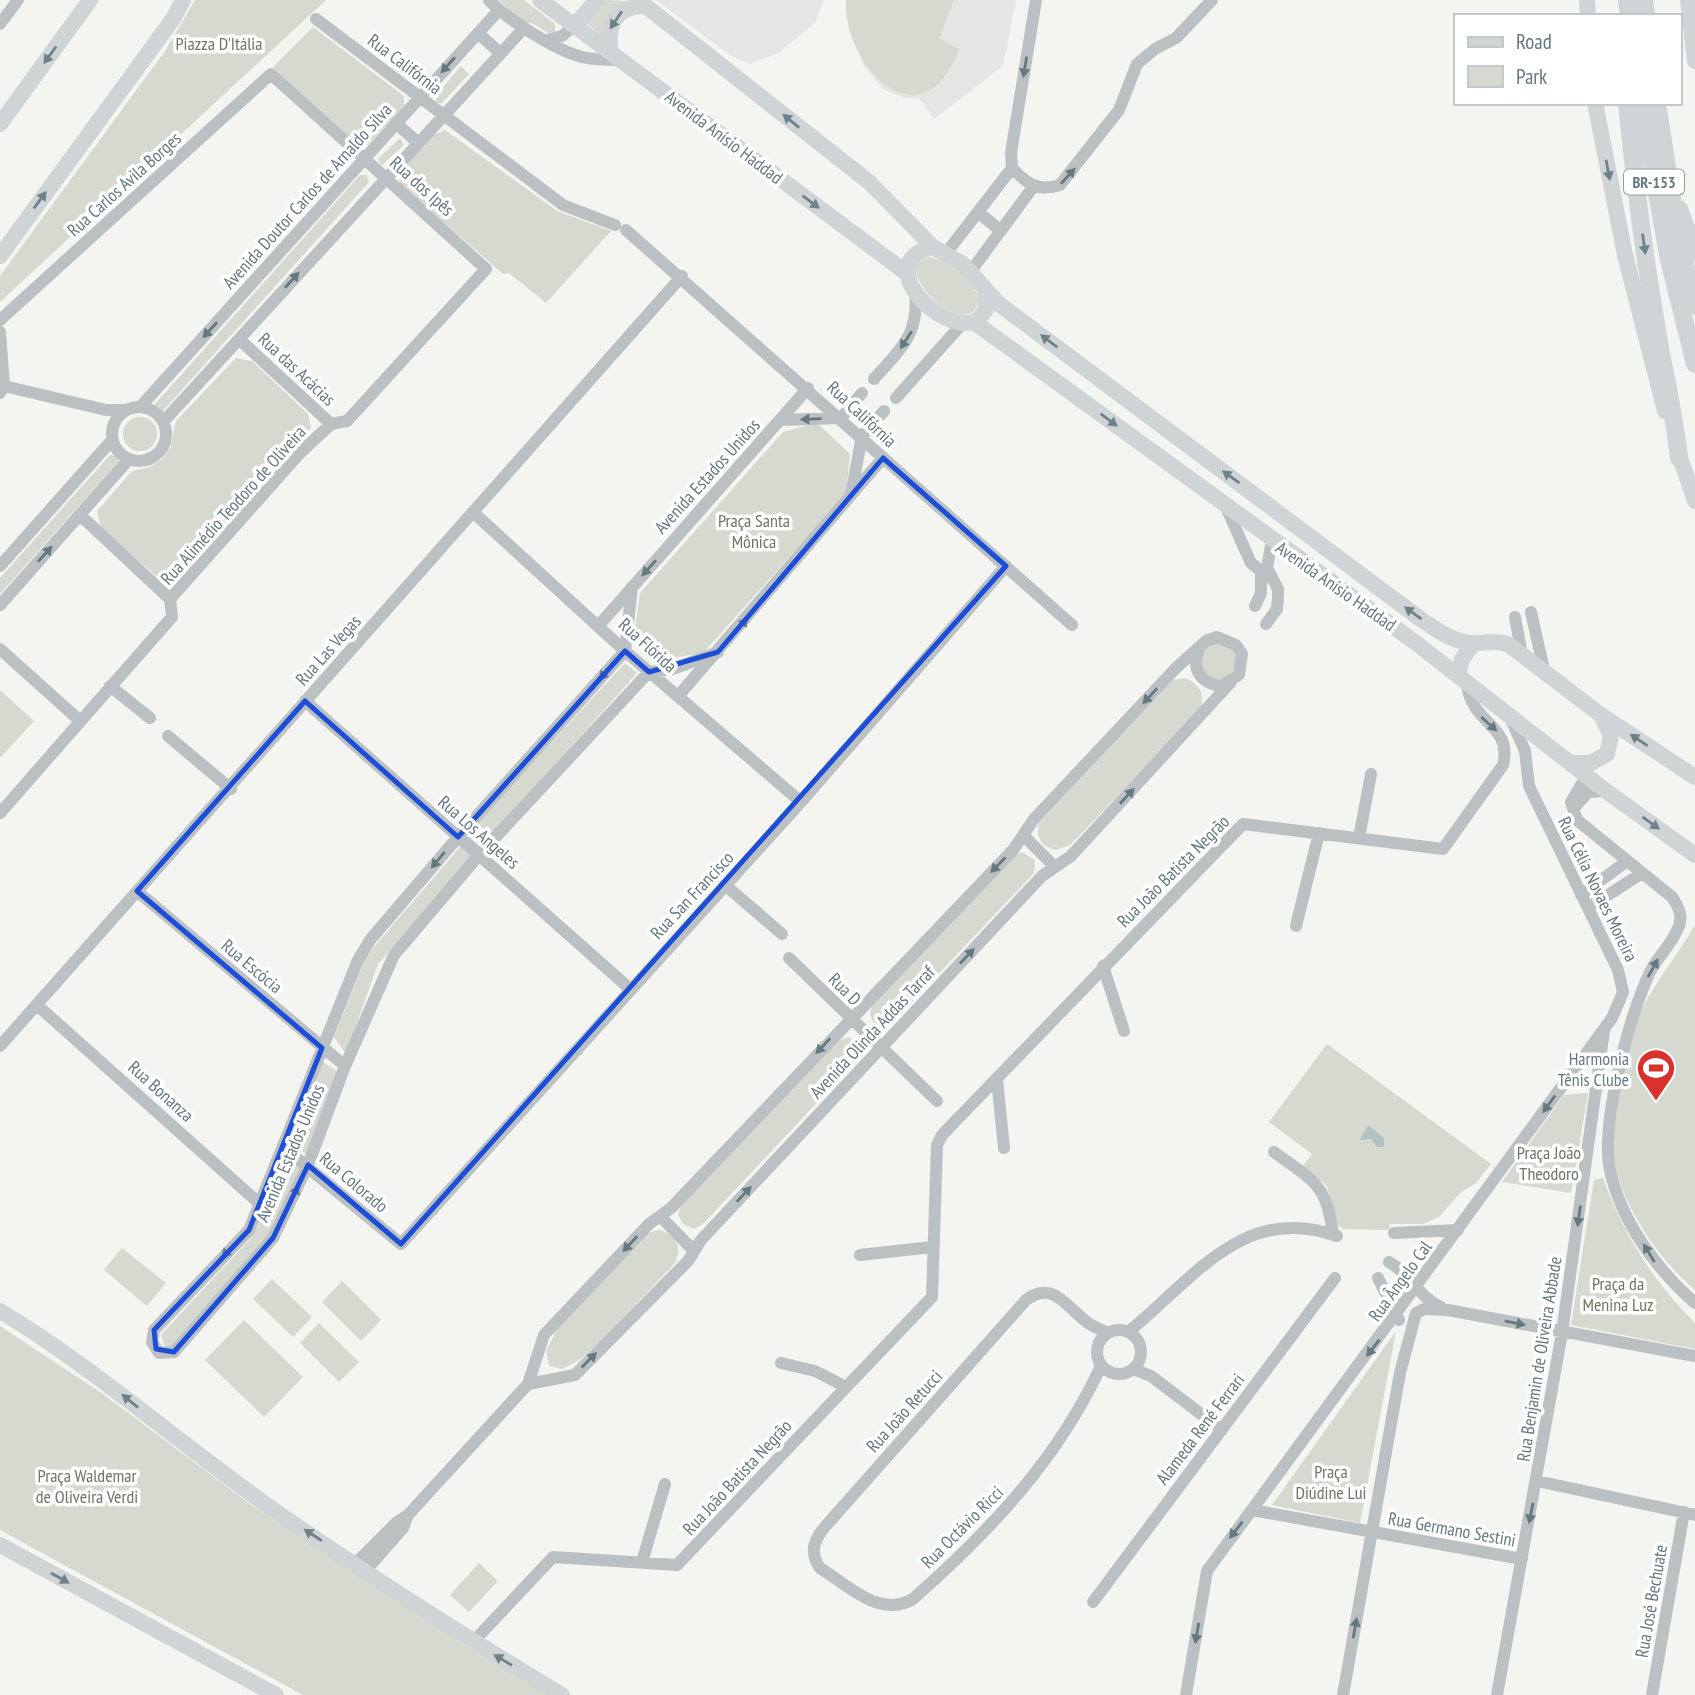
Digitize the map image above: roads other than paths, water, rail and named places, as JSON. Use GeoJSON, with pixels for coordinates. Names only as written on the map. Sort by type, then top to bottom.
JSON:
{"type":"FeatureCollection","features":[{"type":"Feature","properties":{"kind":"highway"},"geometry":{"type":"LineString","coordinates":[[1627,105],[1649,275],[1661,355],[1673,401],[1679,458]]}},
{"type":"Feature","properties":{"kind":"highway","name":"BR-153"},"geometry":{"type":"LineString","coordinates":[[1640,105],[1669,260],[1695,364]]}},
{"type":"Feature","properties":{"kind":"highway","name":"BR-153"},"geometry":{"type":"LineString","coordinates":[[1657,105],[1670,191],[1695,306]]}},
{"type":"Feature","properties":{"kind":"highway"},"geometry":{"type":"LineString","coordinates":[[1670,191],[1690,232],[1695,252]]}},
{"type":"Feature","properties":{"kind":"main road"},"geometry":{"type":"LineString","coordinates":[[0,124],[90,0]]}},
{"type":"Feature","properties":{"kind":"main road"},"geometry":{"type":"LineString","coordinates":[[0,256],[173,19],[183,0]]}},
{"type":"Feature","properties":{"kind":"main road","name":"Avenida Anísio Haddad"},"geometry":{"type":"LineString","coordinates":[[540,0],[908,274],[915,292],[933,310],[968,324],[1272,540],[1695,855]]}},
{"type":"Feature","properties":{"kind":"main road"},"geometry":{"type":"LineString","coordinates":[[575,25],[597,0]]}},
{"type":"Feature","properties":{"kind":"main road"},"geometry":{"type":"LineString","coordinates":[[1688,0],[1695,61]]}},
{"type":"Feature","properties":{"kind":"main road"},"geometry":{"type":"LineString","coordinates":[[616,56],[609,29],[614,18],[641,3]]}},
{"type":"Feature","properties":{"kind":"main road","name":"Avenida Anísio Haddad"},"geometry":{"type":"LineString","coordinates":[[641,3],[869,182],[940,250],[971,271],[985,292],[1419,618],[1452,638],[1473,644],[1486,640],[1501,642],[1544,670],[1601,715],[1695,777]]}},
{"type":"Feature","properties":{"kind":"main road"},"geometry":{"type":"LineString","coordinates":[[1595,105],[1625,255],[1649,356],[1679,458],[1695,501]]}},
{"type":"Feature","properties":{"kind":"main road"},"geometry":{"type":"LineString","coordinates":[[908,274],[909,260],[916,252],[940,250]]}},
{"type":"Feature","properties":{"kind":"main road"},"geometry":{"type":"LineString","coordinates":[[968,324],[986,309],[985,292]]}},
{"type":"Feature","properties":{"kind":"main road"},"geometry":{"type":"LineString","coordinates":[[1463,680],[1462,659],[1473,644]]}},
{"type":"Feature","properties":{"kind":"main road"},"geometry":{"type":"LineString","coordinates":[[1587,775],[1611,741],[1601,715]]}},
{"type":"Feature","properties":{"kind":"main road"},"geometry":{"type":"LineString","coordinates":[[1571,763],[1600,760]]}},
{"type":"Feature","properties":{"kind":"main road"},"geometry":{"type":"LineString","coordinates":[[1677,766],[1695,771]]}},
{"type":"Feature","properties":{"kind":"main road"},"geometry":{"type":"LineString","coordinates":[[0,1311],[101,1378],[275,1511],[473,1642],[562,1695]]}},
{"type":"Feature","properties":{"kind":"main road"},"geometry":{"type":"LineString","coordinates":[[0,1545],[273,1695]]}},
{"type":"Feature","properties":{"kind":"street"},"geometry":{"type":"LineString","coordinates":[[0,24],[18,0]]}},
{"type":"Feature","properties":{"kind":"street"},"geometry":{"type":"LineString","coordinates":[[489,0],[524,28],[584,58],[616,56]]}},
{"type":"Feature","properties":{"kind":"street"},"geometry":{"type":"LineString","coordinates":[[940,250],[978,212],[1012,168],[1011,153],[1036,0]]}},
{"type":"Feature","properties":{"kind":"street"},"geometry":{"type":"LineString","coordinates":[[1012,168],[1033,187],[1050,188],[1060,185],[1119,110],[1137,64],[1154,49],[1177,38],[1212,0]]}},
{"type":"Feature","properties":{"kind":"street","name":"Avenida Doutor Carlos de Arnaldo Silva"},"geometry":{"type":"LineString","coordinates":[[141,406],[499,10]]}},
{"type":"Feature","properties":{"kind":"street","name":"Rua Califórnia"},"geometry":{"type":"LineString","coordinates":[[316,19],[563,205],[621,227],[682,276],[1072,625]]}},
{"type":"Feature","properties":{"kind":"street"},"geometry":{"type":"LineString","coordinates":[[547,40],[562,36],[575,25]]}},
{"type":"Feature","properties":{"kind":"street"},"geometry":{"type":"LineString","coordinates":[[164,421],[442,114],[524,28]]}},
{"type":"Feature","properties":{"kind":"street"},"geometry":{"type":"LineString","coordinates":[[478,33],[499,52]]}},
{"type":"Feature","properties":{"kind":"street","name":"Rua dos Ipês"},"geometry":{"type":"LineString","coordinates":[[271,74],[486,269]]}},
{"type":"Feature","properties":{"kind":"street","name":"Rua Carlos Avila Borges"},"geometry":{"type":"LineString","coordinates":[[0,320],[271,74]]}},
{"type":"Feature","properties":{"kind":"street"},"geometry":{"type":"LineString","coordinates":[[396,123],[417,142]]}},
{"type":"Feature","properties":{"kind":"street"},"geometry":{"type":"LineString","coordinates":[[971,271],[1033,187]]}},
{"type":"Feature","properties":{"kind":"street"},"geometry":{"type":"LineString","coordinates":[[978,212],[1001,230]]}},
{"type":"Feature","properties":{"kind":"street","name":"Rua Alimédio Teodoro de Oliveira"},"geometry":{"type":"LineString","coordinates":[[0,813],[172,617],[170,599],[300,453],[331,424],[347,421],[486,269]]}},
{"type":"Feature","properties":{"kind":"street","name":"Rua Las Vegas"},"geometry":{"type":"LineString","coordinates":[[0,1046],[231,789],[305,701],[682,276]]}},
{"type":"Feature","properties":{"kind":"street"},"geometry":{"type":"LineString","coordinates":[[874,379],[907,341],[915,326],[915,292]]}},
{"type":"Feature","properties":{"kind":"street"},"geometry":{"type":"LineString","coordinates":[[896,398],[968,324]]}},
{"type":"Feature","properties":{"kind":"street"},"geometry":{"type":"LineString","coordinates":[[0,331],[2,389],[106,410],[125,410],[141,406],[150,408],[164,421],[166,437],[160,452],[146,460],[129,459],[122,455],[112,440]]}},
{"type":"Feature","properties":{"kind":"street","name":"Rua das Acácias"},"geometry":{"type":"LineString","coordinates":[[239,338],[331,424]]}},
{"type":"Feature","properties":{"kind":"street","name":"Avenida Estados Unidos"},"geometry":{"type":"LineString","coordinates":[[599,625],[808,388]]}},
{"type":"Feature","properties":{"kind":"street"},"geometry":{"type":"LineString","coordinates":[[780,420],[841,418],[862,393]]}},
{"type":"Feature","properties":{"kind":"street"},"geometry":{"type":"LineString","coordinates":[[106,410],[114,423]]}},
{"type":"Feature","properties":{"kind":"street"},"geometry":{"type":"LineString","coordinates":[[0,566],[112,440],[114,423],[125,410]]}},
{"type":"Feature","properties":{"kind":"street"},"geometry":{"type":"LineString","coordinates":[[851,496],[862,436],[884,411]]}},
{"type":"Feature","properties":{"kind":"street"},"geometry":{"type":"LineString","coordinates":[[679,695],[883,458]]}},
{"type":"Feature","properties":{"kind":"street"},"geometry":{"type":"LineString","coordinates":[[0,605],[129,459]]}},
{"type":"Feature","properties":{"kind":"street"},"geometry":{"type":"LineString","coordinates":[[1226,508],[1260,567],[1278,589],[1276,607],[1264,622]]}},
{"type":"Feature","properties":{"kind":"street","name":"Rua Flórida"},"geometry":{"type":"LineString","coordinates":[[474,513],[625,651],[802,802]]}},
{"type":"Feature","properties":{"kind":"street"},"geometry":{"type":"LineString","coordinates":[[80,515],[170,599]]}},
{"type":"Feature","properties":{"kind":"street"},"geometry":{"type":"LineString","coordinates":[[1272,540],[1260,567],[1254,603],[1276,607]]}},
{"type":"Feature","properties":{"kind":"street","name":"Rua San Francisco"},"geometry":{"type":"LineString","coordinates":[[401,1244],[629,988],[802,802],[1006,566]]}},
{"type":"Feature","properties":{"kind":"street"},"geometry":{"type":"LineString","coordinates":[[625,651],[632,587]]}},
{"type":"Feature","properties":{"kind":"street"},"geometry":{"type":"LineString","coordinates":[[1531,612],[1544,670]]}},
{"type":"Feature","properties":{"kind":"street"},"geometry":{"type":"LineString","coordinates":[[1514,617],[1522,655]]}},
{"type":"Feature","properties":{"kind":"street"},"geometry":{"type":"LineString","coordinates":[[1217,637],[1236,645],[1243,664],[1231,682],[1221,686],[1202,679],[1196,670],[1195,659],[1199,648],[1217,637]]}},
{"type":"Feature","properties":{"kind":"street","name":"Avenida Olinda Addas Tarraf"},"geometry":{"type":"LineString","coordinates":[[361,1567],[377,1549],[403,1528],[408,1515],[528,1384],[544,1335],[1024,836],[1034,819],[1177,667],[1199,648]]}},
{"type":"Feature","properties":{"kind":"street"},"geometry":{"type":"LineString","coordinates":[[0,649],[79,720]]}},
{"type":"Feature","properties":{"kind":"street","name":"Avenida Estados Unidos"},"geometry":{"type":"LineString","coordinates":[[625,651],[458,836],[370,940],[358,960],[249,1230],[154,1330],[152,1342],[159,1353],[174,1352],[273,1238],[308,1165],[345,1066],[394,956],[479,855],[649,672]]}},
{"type":"Feature","properties":{"kind":"street"},"geometry":{"type":"LineString","coordinates":[[649,672],[673,669],[718,652]]}},
{"type":"Feature","properties":{"kind":"street"},"geometry":{"type":"LineString","coordinates":[[1463,680],[1477,713],[1504,740],[1506,768]]}},
{"type":"Feature","properties":{"kind":"street","name":"Avenida Olinda Addas Tarraf"},"geometry":{"type":"LineString","coordinates":[[528,1384],[575,1375],[688,1261],[694,1251],[881,1048],[1055,866],[1071,856],[1231,682]]}},
{"type":"Feature","properties":{"kind":"street"},"geometry":{"type":"LineString","coordinates":[[110,686],[150,718]]}},
{"type":"Feature","properties":{"kind":"street","name":"Rua Los Angeles"},"geometry":{"type":"LineString","coordinates":[[305,701],[629,988]]}},
{"type":"Feature","properties":{"kind":"street","name":"Rua Célia Novaes Moreira"},"geometry":{"type":"LineString","coordinates":[[1510,718],[1525,751],[1529,786]]}},
{"type":"Feature","properties":{"kind":"street"},"geometry":{"type":"LineString","coordinates":[[168,736],[231,789]]}},
{"type":"Feature","properties":{"kind":"street","name":"Rua Célia Novaes Moreira"},"geometry":{"type":"LineString","coordinates":[[1506,768],[1518,767],[1529,786],[1618,970],[1622,987],[1617,1009]]}},
{"type":"Feature","properties":{"kind":"street","name":"Rua João Batista Negrão"},"geometry":{"type":"LineString","coordinates":[[473,1642],[553,1557],[677,1565],[932,1297],[937,1145],[948,1127],[1243,824],[1443,849],[1475,808],[1481,806],[1506,768]]}},
{"type":"Feature","properties":{"kind":"street"},"geometry":{"type":"LineString","coordinates":[[1359,838],[1371,774]]}},
{"type":"Feature","properties":{"kind":"street"},"geometry":{"type":"LineString","coordinates":[[1587,775],[1574,795],[1572,811],[1577,821],[1671,897],[1679,908],[1681,917],[1680,926],[1651,970],[1634,1015],[1615,1090],[1611,1172],[1651,1257],[1695,1303]]}},
{"type":"Feature","properties":{"kind":"street"},"geometry":{"type":"LineString","coordinates":[[1572,811],[1577,802],[1588,793],[1606,791]]}},
{"type":"Feature","properties":{"kind":"street"},"geometry":{"type":"LineString","coordinates":[[1296,926],[1319,833]]}},
{"type":"Feature","properties":{"kind":"street"},"geometry":{"type":"LineString","coordinates":[[1024,836],[1055,866]]}},
{"type":"Feature","properties":{"kind":"street"},"geometry":{"type":"LineString","coordinates":[[1581,895],[1627,861]]}},
{"type":"Feature","properties":{"kind":"street"},"geometry":{"type":"LineString","coordinates":[[1588,908],[1642,873]]}},
{"type":"Feature","properties":{"kind":"street"},"geometry":{"type":"LineString","coordinates":[[725,885],[782,934]]}},
{"type":"Feature","properties":{"kind":"street","name":"Rua Escócia"},"geometry":{"type":"LineString","coordinates":[[137,891],[345,1066]]}},
{"type":"Feature","properties":{"kind":"street","name":"Rua D"},"geometry":{"type":"LineString","coordinates":[[789,958],[937,1101]]}},
{"type":"Feature","properties":{"kind":"street"},"geometry":{"type":"LineString","coordinates":[[1103,966],[1124,1031]]}},
{"type":"Feature","properties":{"kind":"street"},"geometry":{"type":"LineString","coordinates":[[1622,987],[1629,994],[1642,991]]}},
{"type":"Feature","properties":{"kind":"street","name":"Rua Bonanza"},"geometry":{"type":"LineString","coordinates":[[37,1004],[261,1205]]}},
{"type":"Feature","properties":{"kind":"street"},"geometry":{"type":"LineString","coordinates":[[1617,1009],[1626,1008],[1634,1015]]}},
{"type":"Feature","properties":{"kind":"street","name":"Rua Ângelo Cal"},"geometry":{"type":"LineString","coordinates":[[1186,1695],[1207,1571],[1396,1317],[1617,1009]]}},
{"type":"Feature","properties":{"kind":"street","name":"Rua Benjamin de Oliveira Abbade"},"geometry":{"type":"LineString","coordinates":[[1497,1695],[1562,1333],[1604,1027]]}},
{"type":"Feature","properties":{"kind":"street"},"geometry":{"type":"LineString","coordinates":[[997,1079],[1004,1148]]}},
{"type":"Feature","properties":{"kind":"street","name":"Rua Colorado"},"geometry":{"type":"LineString","coordinates":[[283,1147],[401,1244]]}},
{"type":"Feature","properties":{"kind":"street"},"geometry":{"type":"LineString","coordinates":[[1132,1335],[1185,1278],[1230,1247],[1257,1233],[1273,1228],[1300,1227],[1335,1236],[1330,1211],[1319,1185],[1274,1152]]}},
{"type":"Feature","properties":{"kind":"street"},"geometry":{"type":"LineString","coordinates":[[1585,1173],[1611,1172]]}},
{"type":"Feature","properties":{"kind":"street"},"geometry":{"type":"LineString","coordinates":[[660,1216],[694,1251]]}},
{"type":"Feature","properties":{"kind":"street"},"geometry":{"type":"LineString","coordinates":[[1394,1233],[1458,1230]]}},
{"type":"Feature","properties":{"kind":"street"},"geometry":{"type":"LineString","coordinates":[[860,1255],[932,1247]]}},
{"type":"Feature","properties":{"kind":"street"},"geometry":{"type":"LineString","coordinates":[[1389,1262],[1403,1271],[1425,1299],[1448,1310]]}},
{"type":"Feature","properties":{"kind":"street","name":"Alameda René Ferrari"},"geometry":{"type":"LineString","coordinates":[[1093,1602],[1335,1278]]}},
{"type":"Feature","properties":{"kind":"street"},"geometry":{"type":"LineString","coordinates":[[1378,1278],[1405,1330],[1405,1346]]}},
{"type":"Feature","properties":{"kind":"street","name":"Rua João Retucci"},"geometry":{"type":"LineString","coordinates":[[820,1568],[814,1559],[813,1548],[823,1529],[1026,1300],[1046,1292],[1061,1297],[1088,1324]]}},
{"type":"Feature","properties":{"kind":"street"},"geometry":{"type":"LineString","coordinates":[[1343,1695],[1405,1346],[1414,1318],[1420,1310],[1448,1310],[1695,1356]]}},
{"type":"Feature","properties":{"kind":"street"},"geometry":{"type":"LineString","coordinates":[[1088,1324],[1108,1333],[1132,1335]]}},
{"type":"Feature","properties":{"kind":"street"},"geometry":{"type":"LineString","coordinates":[[1088,1324],[1098,1345],[1097,1356],[1105,1369],[1121,1374],[1137,1364],[1141,1349],[1132,1335]]}},
{"type":"Feature","properties":{"kind":"street"},"geometry":{"type":"LineString","coordinates":[[1098,1345],[1108,1333]]}},
{"type":"Feature","properties":{"kind":"street"},"geometry":{"type":"LineString","coordinates":[[781,1363],[815,1371],[846,1387]]}},
{"type":"Feature","properties":{"kind":"street"},"geometry":{"type":"LineString","coordinates":[[1137,1364],[1222,1430]]}},
{"type":"Feature","properties":{"kind":"street","name":"Rua Octávio Ricci"},"geometry":{"type":"LineString","coordinates":[[820,1568],[882,1606],[904,1604],[913,1599],[968,1550],[1021,1493],[1044,1464],[1105,1369]]}},
{"type":"Feature","properties":{"kind":"street"},"geometry":{"type":"LineString","coordinates":[[1536,1481],[1690,1513]]}},
{"type":"Feature","properties":{"kind":"street","name":"Rua João Batista Negrão"},"geometry":{"type":"LineString","coordinates":[[642,1562],[664,1484]]}},
{"type":"Feature","properties":{"kind":"street","name":"Rua Germano Sestini"},"geometry":{"type":"LineString","coordinates":[[1252,1510],[1522,1559]]}},
{"type":"Feature","properties":{"kind":"street","name":"Rua José Bechuate"},"geometry":{"type":"LineString","coordinates":[[1651,1695],[1690,1513]]}},
{"type":"Feature","properties":{"kind":"place","name":"Harmonia Tênis Clube"},"geometry":{"type":"Point","coordinates":[1656,1102]}},
{"type":"Feature","properties":{"kind":"park label","name":"Piazza D'Itália"},"geometry":{"type":"Point","coordinates":[219,43]}},
{"type":"Feature","properties":{"kind":"park label","name":"Praça Santa Mônica"},"geometry":{"type":"Point","coordinates":[754,530]}},
{"type":"Feature","properties":{"kind":"park label","name":"Praça João Theodoro"},"geometry":{"type":"Point","coordinates":[1549,1162]}},
{"type":"Feature","properties":{"kind":"park label","name":"Praça da Menina Luz"},"geometry":{"type":"Point","coordinates":[1618,1293]}},
{"type":"Feature","properties":{"kind":"park label","name":"Praça Diúdine Lui"},"geometry":{"type":"Point","coordinates":[1331,1481]}},
{"type":"Feature","properties":{"kind":"park label","name":"Praça Waldemar de Oliveira Verdi"},"geometry":{"type":"Point","coordinates":[87,1485]}}]}
